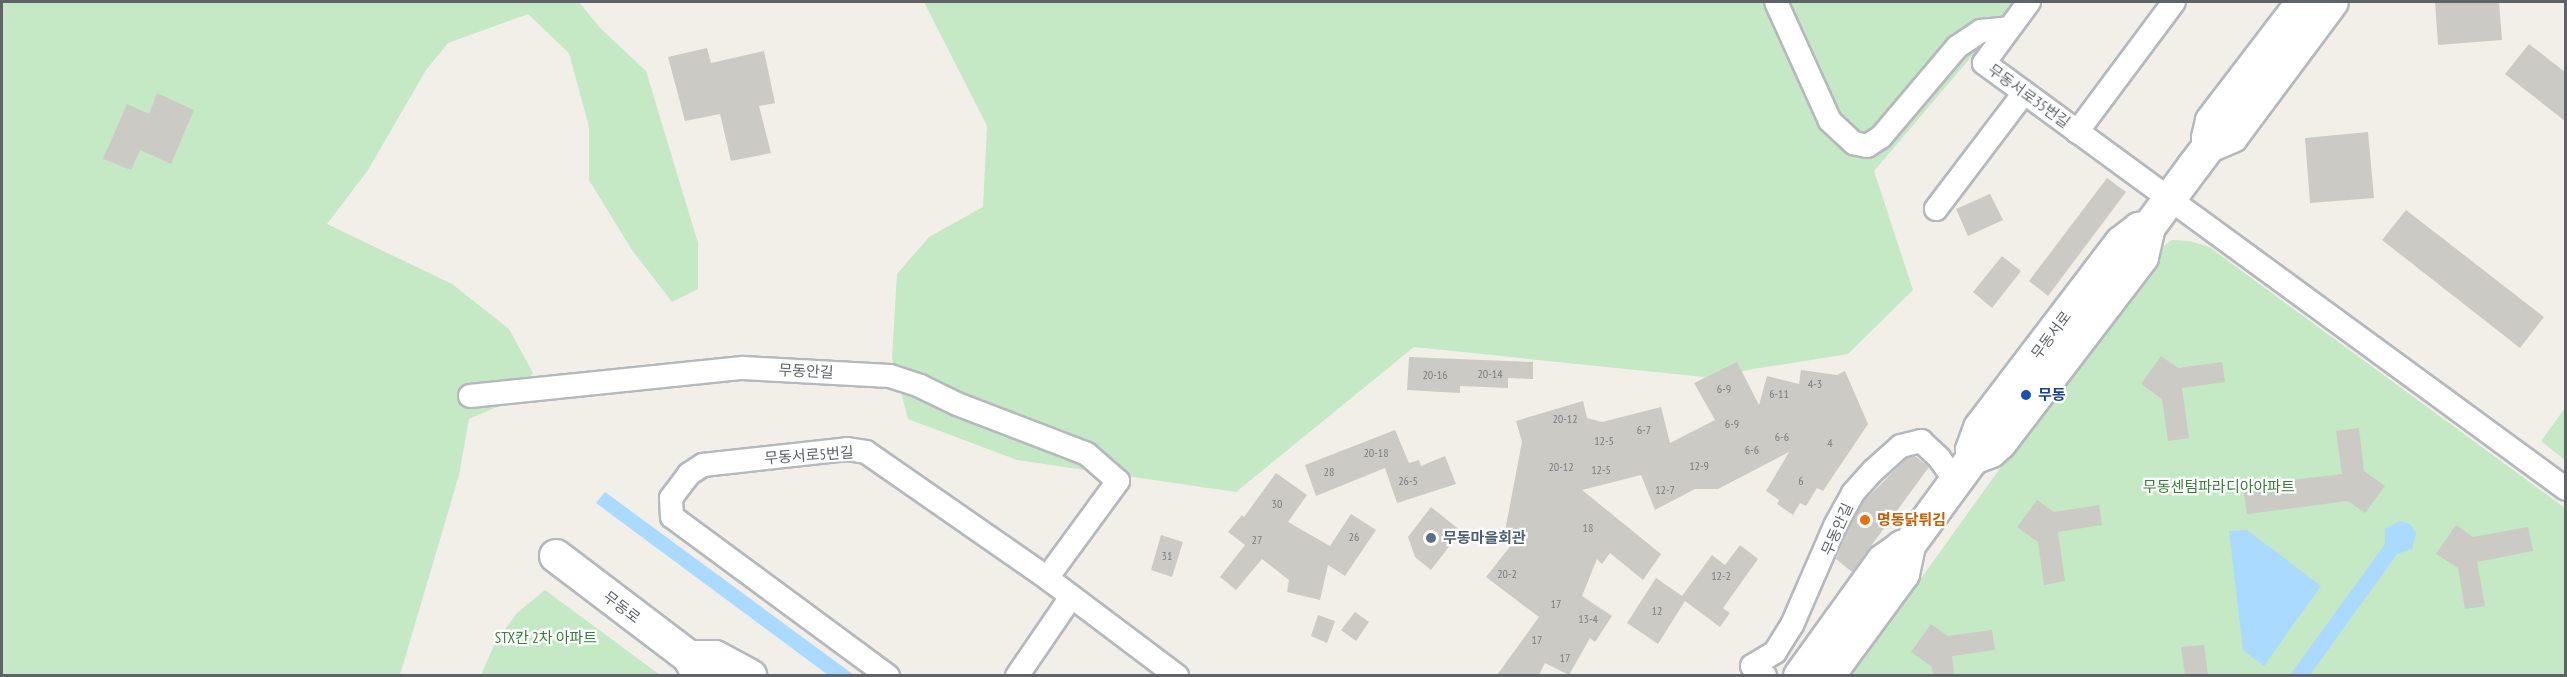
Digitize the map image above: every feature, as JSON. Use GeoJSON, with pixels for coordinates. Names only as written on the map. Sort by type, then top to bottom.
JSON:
{"type":"FeatureCollection","features":[{"type":"Feature","properties":{"kind":"main road","name":"무동서로"},"geometry":{"type":"LineString","coordinates":[[2209,146],[2208,138],[2212,121],[2303,2]]}},
{"type":"Feature","properties":{"kind":"main road","name":"무동서로"},"geometry":{"type":"LineString","coordinates":[[1828,675],[1903,574],[1909,545],[1965,469],[1980,428],[2121,243],[2139,230],[2149,227],[2209,146],[2232,136],[2332,2]]}},
{"type":"Feature","properties":{"kind":"main road","name":"무동서로"},"geometry":{"type":"LineString","coordinates":[[1800,675],[1883,561],[1902,547],[1909,545]]}},
{"type":"Feature","properties":{"kind":"main road","name":"무동로"},"geometry":{"type":"LineString","coordinates":[[556,556],[694,666],[715,657],[750,675]]}},
{"type":"Feature","properties":{"kind":"street"},"geometry":{"type":"LineString","coordinates":[[1776,2],[1830,121],[1854,143],[1867,146],[1881,137],[1957,47],[1981,31],[2009,28]]}},
{"type":"Feature","properties":{"kind":"street","name":"무동서로35번길"},"geometry":{"type":"LineString","coordinates":[[2026,2],[1984,63],[2565,489]]}},
{"type":"Feature","properties":{"kind":"street","name":"무동서로35번길"},"geometry":{"type":"LineString","coordinates":[[2077,132],[2175,2]]}},
{"type":"Feature","properties":{"kind":"street"},"geometry":{"type":"LineString","coordinates":[[1936,209],[2024,93]]}},
{"type":"Feature","properties":{"kind":"street","name":"무동안길"},"geometry":{"type":"LineString","coordinates":[[470,396],[743,368],[890,376],[1087,454],[1118,481],[1047,578]]}},
{"type":"Feature","properties":{"kind":"street","name":"무동안길"},"geometry":{"type":"LineString","coordinates":[[1766,675],[1752,666],[1775,652],[1792,625],[1836,524],[1853,493],[1874,470],[1901,446],[1921,441],[1939,458],[1965,469]]}},
{"type":"Feature","properties":{"kind":"street","name":"무동서로5번길"},"geometry":{"type":"LineString","coordinates":[[888,675],[672,517],[671,498],[689,474],[703,465],[847,449],[866,452],[1047,578],[1177,675]]}},
{"type":"Feature","properties":{"kind":"street"},"geometry":{"type":"LineString","coordinates":[[1017,675],[1071,597]]}},
{"type":"Feature","properties":{"kind":"green space"},"geometry":{"type":"Polygon","coordinates":[[[2,2],[579,2],[600,28],[646,71],[698,243],[698,289],[672,302],[632,250],[589,180],[589,127],[569,53],[528,14],[448,43],[426,70],[368,170],[327,224],[452,284],[509,329],[533,373],[508,402],[469,419],[459,475],[400,675],[2,675],[2,2]]]}},
{"type":"Feature","properties":{"kind":"green space"},"geometry":{"type":"Polygon","coordinates":[[[924,2],[2018,2],[1874,171],[1913,290],[1848,354],[1704,377],[1414,347],[1236,492],[1017,460],[908,419],[892,358],[897,274],[929,237],[983,207],[987,126],[924,2]]]}},
{"type":"Feature","properties":{"kind":"green space","name":"무동센텀파라디아아파트"},"geometry":{"type":"Polygon","coordinates":[[[2172,240],[2190,241],[2209,247],[2565,508],[2565,675],[1851,676],[2148,262],[2158,250],[2172,240]]]}},
{"type":"Feature","properties":{"kind":"green space"},"geometry":{"type":"Polygon","coordinates":[[[2565,408],[2565,460],[2541,441],[2565,408]]]}},
{"type":"Feature","properties":{"kind":"green space","name":"STX칸 2차 아파트"},"geometry":{"type":"Polygon","coordinates":[[[545,590],[660,675],[481,675],[495,643],[517,613],[545,590]]]}},
{"type":"Feature","properties":{"kind":"water"},"geometry":{"type":"Polygon","coordinates":[[[605,492],[854,675],[828,675],[596,503],[605,492]]]}},
{"type":"Feature","properties":{"kind":"water"},"geometry":{"type":"Polygon","coordinates":[[[2400,521],[2410,524],[2416,533],[2412,549],[2397,554],[2310,675],[2290,675],[2385,544],[2385,529],[2400,521]]]}},
{"type":"Feature","properties":{"kind":"water"},"geometry":{"type":"Polygon","coordinates":[[[2247,530],[2321,586],[2264,666],[2243,650],[2229,531],[2247,530]]]}},
{"type":"Feature","properties":{"kind":"building"},"geometry":{"type":"Polygon","coordinates":[[[2435,2],[2499,2],[2502,40],[2438,45],[2435,2]]]}},
{"type":"Feature","properties":{"kind":"building"},"geometry":{"type":"Polygon","coordinates":[[[2529,44],[2565,72],[2565,121],[2505,74],[2529,44]]]}},
{"type":"Feature","properties":{"kind":"building"},"geometry":{"type":"Polygon","coordinates":[[[707,48],[711,63],[764,51],[775,103],[759,106],[771,153],[731,161],[720,114],[685,121],[668,57],[707,48]]]}},
{"type":"Feature","properties":{"kind":"building"},"geometry":{"type":"Polygon","coordinates":[[[157,93],[194,110],[171,164],[140,150],[131,170],[103,159],[127,104],[149,114],[157,93]]]}},
{"type":"Feature","properties":{"kind":"building"},"geometry":{"type":"Polygon","coordinates":[[[2368,132],[2374,198],[2310,203],[2305,138],[2368,132]]]}},
{"type":"Feature","properties":{"kind":"building"},"geometry":{"type":"Polygon","coordinates":[[[2107,178],[2126,192],[2048,296],[2029,281],[2107,178]]]}},
{"type":"Feature","properties":{"kind":"building"},"geometry":{"type":"Polygon","coordinates":[[[1990,194],[2003,220],[1968,236],[1956,209],[1990,194]]]}},
{"type":"Feature","properties":{"kind":"building"},"geometry":{"type":"Polygon","coordinates":[[[2406,210],[2544,317],[2520,348],[2382,240],[2406,210]]]}},
{"type":"Feature","properties":{"kind":"building"},"geometry":{"type":"Polygon","coordinates":[[[2002,256],[2021,271],[1992,308],[1973,292],[2002,256]]]}},
{"type":"Feature","properties":{"kind":"building"},"geometry":{"type":"Polygon","coordinates":[[[2161,356],[2178,368],[2222,362],[2225,382],[2182,388],[2189,438],[2168,441],[2162,399],[2141,384],[2161,356]]]}},
{"type":"Feature","properties":{"kind":"building"},"geometry":{"type":"Polygon","coordinates":[[[1409,357],[1533,362],[1533,379],[1508,378],[1508,388],[1460,386],[1460,393],[1407,390],[1409,357]]]}},
{"type":"Feature","properties":{"kind":"building"},"geometry":{"type":"Polygon","coordinates":[[[1737,362],[1759,405],[1767,376],[1799,384],[1801,370],[1837,375],[1845,371],[1868,424],[1823,491],[1817,488],[1806,506],[1800,503],[1793,515],[1777,504],[1779,500],[1766,491],[1789,452],[1718,489],[1695,489],[1655,510],[1641,475],[1582,490],[1661,554],[1643,580],[1610,553],[1602,564],[1597,559],[1582,596],[1612,616],[1595,642],[1590,638],[1569,675],[1545,663],[1539,675],[1497,675],[1539,617],[1486,577],[1516,539],[1504,536],[1522,442],[1516,421],[1583,401],[1587,418],[1602,422],[1661,407],[1670,443],[1715,420],[1694,383],[1737,362]]]}},
{"type":"Feature","properties":{"kind":"building"},"geometry":{"type":"Polygon","coordinates":[[[2359,428],[2364,471],[2385,486],[2365,513],[2348,501],[2247,514],[2243,486],[2342,474],[2336,431],[2359,428]]]}},
{"type":"Feature","properties":{"kind":"building"},"geometry":{"type":"Polygon","coordinates":[[[1395,430],[1409,463],[1419,460],[1421,466],[1445,456],[1456,484],[1397,503],[1385,468],[1316,496],[1305,465],[1395,430]]]}},
{"type":"Feature","properties":{"kind":"building"},"geometry":{"type":"Polygon","coordinates":[[[1915,456],[1929,467],[1852,572],[1836,559],[1848,530],[1864,501],[1907,458],[1915,456]]]}},
{"type":"Feature","properties":{"kind":"building"},"geometry":{"type":"Polygon","coordinates":[[[1276,473],[1307,495],[1288,522],[1330,546],[1351,514],[1376,530],[1345,576],[1328,565],[1320,600],[1287,592],[1289,580],[1262,559],[1236,590],[1220,577],[1245,545],[1228,532],[1242,515],[1244,517],[1276,473]]]}},
{"type":"Feature","properties":{"kind":"building"},"geometry":{"type":"Polygon","coordinates":[[[2037,500],[2054,512],[2099,505],[2102,525],[2058,532],[2065,581],[2044,585],[2038,542],[2017,527],[2037,500]]]}},
{"type":"Feature","properties":{"kind":"building","name":"무동마을회관"},"geometry":{"type":"Polygon","coordinates":[[[1431,507],[1461,531],[1431,570],[1415,557],[1408,537],[1431,507]]]}},
{"type":"Feature","properties":{"kind":"building"},"geometry":{"type":"Polygon","coordinates":[[[2456,525],[2473,537],[2528,527],[2533,551],[2477,562],[2485,606],[2465,609],[2458,568],[2436,554],[2456,525]]]}},
{"type":"Feature","properties":{"kind":"building"},"geometry":{"type":"Polygon","coordinates":[[[1161,535],[1183,542],[1172,577],[1151,570],[1161,535]]]}},
{"type":"Feature","properties":{"kind":"building"},"geometry":{"type":"Polygon","coordinates":[[[1740,545],[1758,559],[1723,608],[1730,613],[1720,627],[1685,601],[1658,644],[1627,623],[1656,578],[1682,596],[1712,555],[1725,565],[1740,545]]]}},
{"type":"Feature","properties":{"kind":"building"},"geometry":{"type":"Polygon","coordinates":[[[1355,612],[1369,622],[1356,641],[1341,630],[1355,612]]]}},
{"type":"Feature","properties":{"kind":"building"},"geometry":{"type":"Polygon","coordinates":[[[1318,615],[1335,621],[1327,643],[1311,636],[1318,615]]]}},
{"type":"Feature","properties":{"kind":"building"},"geometry":{"type":"Polygon","coordinates":[[[1931,624],[1948,636],[1992,630],[1995,650],[1952,656],[1954,675],[1933,675],[1932,667],[1911,652],[1931,624]]]}},
{"type":"Feature","properties":{"kind":"building"},"geometry":{"type":"Polygon","coordinates":[[[2204,645],[2208,675],[2185,675],[2181,647],[2204,645]]]}},
{"type":"Feature","properties":{"kind":"place","name":"무동"},"geometry":{"type":"Point","coordinates":[2026,395]}},
{"type":"Feature","properties":{"kind":"place","name":"명동닭튀김"},"geometry":{"type":"Point","coordinates":[1865,520]}},
{"type":"Feature","properties":{"kind":"place","name":"무동마을회관"},"geometry":{"type":"Point","coordinates":[1431,538]}}]}
